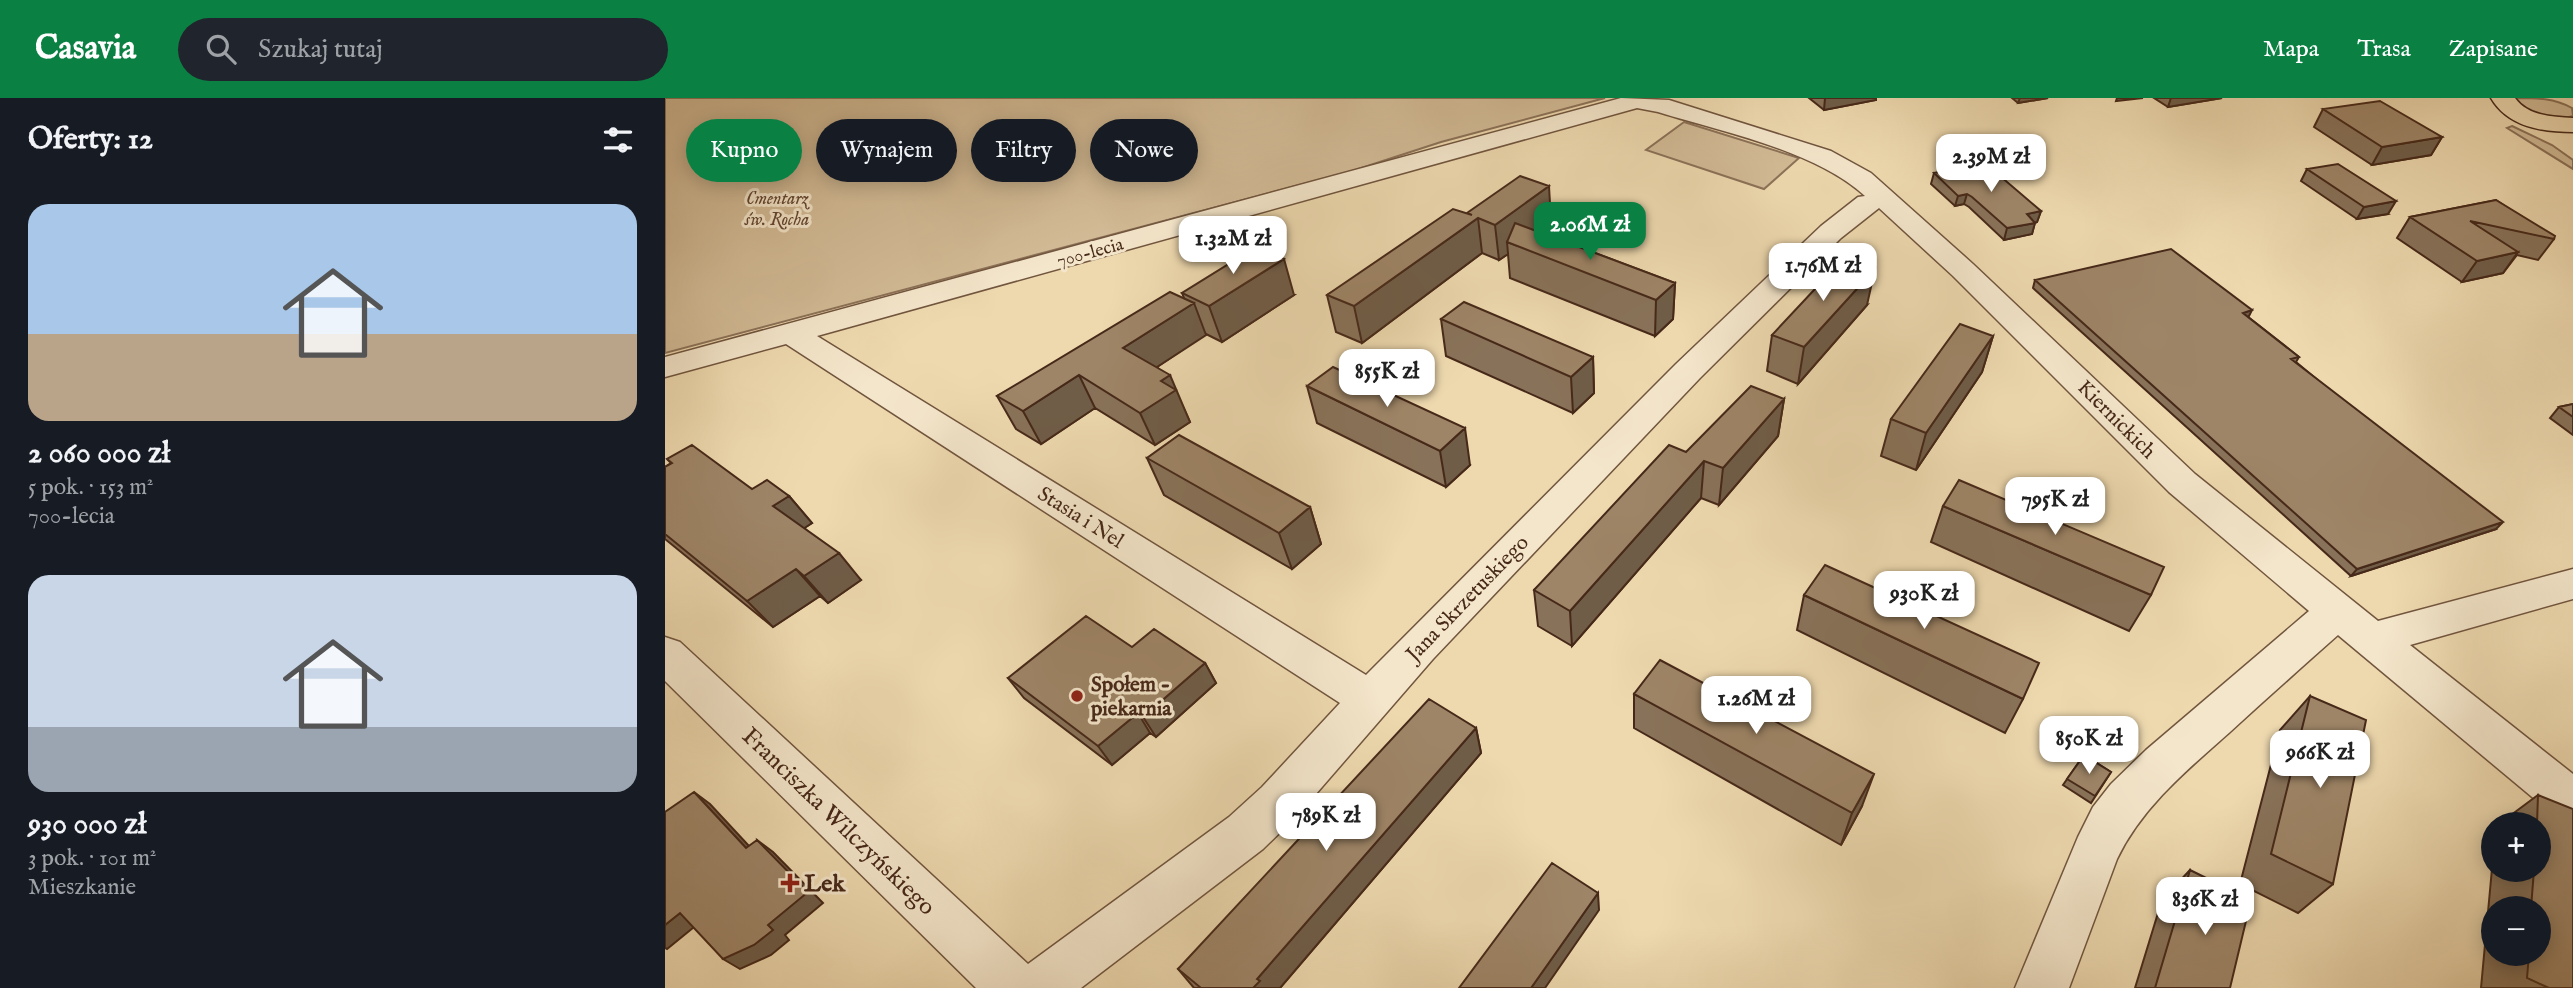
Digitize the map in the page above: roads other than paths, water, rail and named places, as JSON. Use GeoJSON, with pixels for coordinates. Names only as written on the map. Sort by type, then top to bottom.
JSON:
{"type":"FeatureCollection","features":[{"type":"Feature","properties":{"kind":"main road"},"geometry":{"type":"LineString","coordinates":[[2475,98],[2573,125]]}},
{"type":"Feature","properties":{"kind":"main road"},"geometry":{"type":"LineString","coordinates":[[2514,108],[2573,143]]}},
{"type":"Feature","properties":{"kind":"street","name":"Kiernickich"},"geometry":{"type":"LineString","coordinates":[[1636,99],[1822,156],[1862,179],[1963,270],[2182,483],[2573,802]]}},
{"type":"Feature","properties":{"kind":"street","name":"700-lecia"},"geometry":{"type":"LineString","coordinates":[[665,367],[1608,111],[1636,99]]}},
{"type":"Feature","properties":{"kind":"street","name":"Jana Skrzetuskiego"},"geometry":{"type":"LineString","coordinates":[[1041,988],[1246,833],[1279,802],[1436,629],[1768,291],[1859,209],[1868,203],[1884,199]]}},
{"type":"Feature","properties":{"kind":"street","name":"Stasia i Nel"},"geometry":{"type":"LineString","coordinates":[[790,333],[1373,701]]}},
{"type":"Feature","properties":{"kind":"street"},"geometry":{"type":"LineString","coordinates":[[2372,639],[2573,584]]}},
{"type":"Feature","properties":{"kind":"street"},"geometry":{"type":"LineString","coordinates":[[2042,988],[2095,853],[2110,823],[2128,799],[2162,764],[2337,611]]}},
{"type":"Feature","properties":{"kind":"street","name":"Franciszka Wilczyńskiego"},"geometry":{"type":"LineString","coordinates":[[665,654],[1014,988]]}},
{"type":"Feature","properties":{"kind":"place","name":"Społem - piekarnia"},"geometry":{"type":"Point","coordinates":[1077,696]}},
{"type":"Feature","properties":{"kind":"place","name":"Lek"},"geometry":{"type":"Point","coordinates":[790,883]}},
{"type":"Feature","properties":{"kind":"park label","name":"Cmentarz św. Rocha"},"geometry":{"type":"Point","coordinates":[777,208]}}]}
